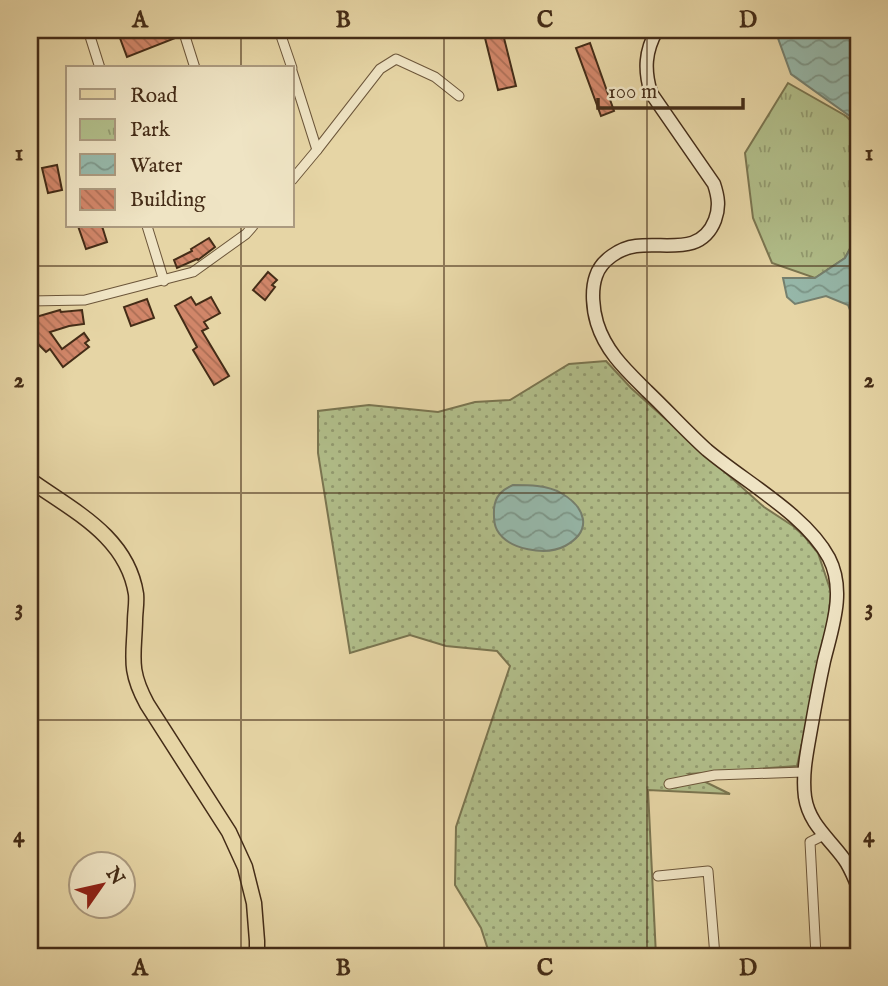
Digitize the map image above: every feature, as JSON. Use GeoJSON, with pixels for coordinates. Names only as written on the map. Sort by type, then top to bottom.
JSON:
{"type":"FeatureCollection","features":[{"type":"Feature","properties":{"kind":"main road"},"geometry":{"type":"LineString","coordinates":[[30,480],[107,536],[121,553],[131,574],[136,596],[133,662],[138,688],[229,832],[244,867],[254,903],[257,956]]}},
{"type":"Feature","properties":{"kind":"street"},"geometry":{"type":"LineString","coordinates":[[88,30],[99,66]]}},
{"type":"Feature","properties":{"kind":"street"},"geometry":{"type":"LineString","coordinates":[[183,30],[194,66]]}},
{"type":"Feature","properties":{"kind":"street"},"geometry":{"type":"LineString","coordinates":[[279,30],[291,66]]}},
{"type":"Feature","properties":{"kind":"street"},"geometry":{"type":"LineString","coordinates":[[657,30],[647,56],[647,81],[651,93],[714,184],[718,194],[718,214],[708,232],[695,242],[636,246],[616,253],[607,260],[595,277],[593,300],[597,323],[605,344],[618,363],[707,449],[803,524],[821,545],[830,561],[836,578],[836,614],[815,704],[803,772],[809,812],[815,824],[846,862],[858,887]]}},
{"type":"Feature","properties":{"kind":"street"},"geometry":{"type":"LineString","coordinates":[[294,178],[380,68],[396,59],[435,77],[459,96]]}},
{"type":"Feature","properties":{"kind":"street"},"geometry":{"type":"LineString","coordinates":[[294,75],[317,150]]}},
{"type":"Feature","properties":{"kind":"street"},"geometry":{"type":"LineString","coordinates":[[148,228],[164,281]]}},
{"type":"Feature","properties":{"kind":"street"},"geometry":{"type":"LineString","coordinates":[[30,301],[85,300],[193,272],[245,230]]}},
{"type":"Feature","properties":{"kind":"street"},"geometry":{"type":"LineString","coordinates":[[669,785],[715,775],[803,772]]}},
{"type":"Feature","properties":{"kind":"street"},"geometry":{"type":"LineString","coordinates":[[816,956],[810,842],[824,835]]}},
{"type":"Feature","properties":{"kind":"street"},"geometry":{"type":"LineString","coordinates":[[658,876],[708,871],[715,956]]}},
{"type":"Feature","properties":{"kind":"green space"},"geometry":{"type":"Polygon","coordinates":[[[788,83],[846,116],[858,128],[858,233],[845,258],[815,278],[772,263],[753,218],[745,153],[788,83]]]}},
{"type":"Feature","properties":{"kind":"green space"},"geometry":{"type":"Polygon","coordinates":[[[606,361],[631,388],[764,507],[805,537],[818,553],[831,592],[827,630],[797,766],[689,774],[730,794],[648,790],[656,956],[490,956],[481,928],[455,885],[456,827],[510,666],[497,651],[446,646],[410,635],[350,653],[318,453],[318,411],[369,405],[438,412],[475,402],[510,400],[569,364],[606,361]]]}},
{"type":"Feature","properties":{"kind":"water"},"geometry":{"type":"Polygon","coordinates":[[[775,30],[858,30],[858,122],[791,74],[775,30]]]}},
{"type":"Feature","properties":{"kind":"water"},"geometry":{"type":"Polygon","coordinates":[[[858,235],[858,330],[848,305],[826,296],[795,304],[787,297],[783,278],[815,278],[845,258],[858,235]]]}},
{"type":"Feature","properties":{"kind":"water"},"geometry":{"type":"Polygon","coordinates":[[[513,485],[550,488],[561,493],[576,505],[580,512],[583,526],[580,533],[565,546],[548,551],[518,546],[502,537],[494,520],[494,509],[500,494],[513,485]]]}},
{"type":"Feature","properties":{"kind":"building"},"geometry":{"type":"Polygon","coordinates":[[[117,30],[176,30],[178,37],[127,57],[117,30]]]}},
{"type":"Feature","properties":{"kind":"building"},"geometry":{"type":"Polygon","coordinates":[[[483,30],[502,30],[516,86],[498,90],[483,30]]]}},
{"type":"Feature","properties":{"kind":"building"},"geometry":{"type":"Polygon","coordinates":[[[590,43],[614,111],[601,116],[576,48],[590,43]]]}},
{"type":"Feature","properties":{"kind":"building"},"geometry":{"type":"Polygon","coordinates":[[[57,165],[62,190],[48,193],[42,168],[57,165]]]}},
{"type":"Feature","properties":{"kind":"building"},"geometry":{"type":"Polygon","coordinates":[[[79,228],[103,228],[107,242],[86,249],[79,228]]]}},
{"type":"Feature","properties":{"kind":"building"},"geometry":{"type":"Polygon","coordinates":[[[209,238],[215,247],[198,260],[177,268],[174,260],[209,238]]]}},
{"type":"Feature","properties":{"kind":"building"},"geometry":{"type":"Polygon","coordinates":[[[268,272],[277,280],[265,300],[253,290],[268,272]]]}},
{"type":"Feature","properties":{"kind":"building"},"geometry":{"type":"Polygon","coordinates":[[[191,297],[196,305],[211,297],[220,313],[204,322],[208,328],[202,331],[229,376],[214,385],[193,350],[197,347],[175,306],[191,297]]]}},
{"type":"Feature","properties":{"kind":"building"},"geometry":{"type":"Polygon","coordinates":[[[147,299],[154,318],[131,326],[124,307],[147,299]]]}},
{"type":"Feature","properties":{"kind":"building"},"geometry":{"type":"Polygon","coordinates":[[[30,308],[34,308],[36,317],[60,310],[82,310],[84,324],[50,332],[62,349],[84,333],[89,340],[85,343],[89,347],[63,367],[50,349],[46,352],[36,342],[30,352],[30,308]]]}}]}
